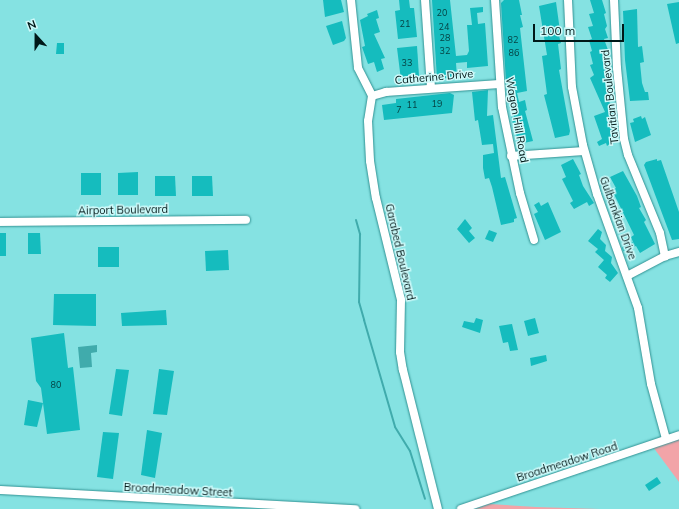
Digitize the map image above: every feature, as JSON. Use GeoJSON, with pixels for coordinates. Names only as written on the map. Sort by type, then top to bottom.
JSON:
{"type":"FeatureCollection","features":[{"type":"Feature","properties":{"kind":"street"},"geometry":{"type":"LineString","coordinates":[[351,0],[358,68],[372,96]]}},
{"type":"Feature","properties":{"kind":"street"},"geometry":{"type":"LineString","coordinates":[[425,0],[431,88]]}},
{"type":"Feature","properties":{"kind":"street","name":"Wagon Hill Road"},"geometry":{"type":"LineString","coordinates":[[495,0],[498,84],[511,156],[534,240]]}},
{"type":"Feature","properties":{"kind":"street","name":"Gulbankian Drive"},"geometry":{"type":"LineString","coordinates":[[568,0],[572,87],[584,151],[597,194],[638,308],[651,384],[666,440]]}},
{"type":"Feature","properties":{"kind":"street","name":"Tavitian Boulevard"},"geometry":{"type":"LineString","coordinates":[[614,0],[617,74],[624,138],[628,155],[660,233],[665,256]]}},
{"type":"Feature","properties":{"kind":"street","name":"Catherine Drive"},"geometry":{"type":"LineString","coordinates":[[372,96],[386,92],[498,84]]}},
{"type":"Feature","properties":{"kind":"street","name":"Garabed Boulevard"},"geometry":{"type":"LineString","coordinates":[[372,96],[368,121],[370,160],[376,198],[401,300],[403,370],[438,509]]}},
{"type":"Feature","properties":{"kind":"street"},"geometry":{"type":"LineString","coordinates":[[511,156],[584,151]]}},
{"type":"Feature","properties":{"kind":"street","name":"Airport Boulevard"},"geometry":{"type":"LineString","coordinates":[[0,222],[246,220]]}},
{"type":"Feature","properties":{"kind":"street"},"geometry":{"type":"LineString","coordinates":[[627,276],[665,256],[679,252]]}},
{"type":"Feature","properties":{"kind":"street","name":"Broadmeadow Road"},"geometry":{"type":"LineString","coordinates":[[461,509],[679,436]]}},
{"type":"Feature","properties":{"kind":"street","name":"Broadmeadow Street"},"geometry":{"type":"LineString","coordinates":[[0,490],[355,509]]}},
{"type":"Feature","properties":{"kind":"shaded area"},"geometry":{"type":"Polygon","coordinates":[[[679,439],[679,482],[653,447],[679,439]]]}},
{"type":"Feature","properties":{"kind":"shaded area"},"geometry":{"type":"Polygon","coordinates":[[[489,504],[536,507],[600,509],[475,509],[489,504]]]}},
{"type":"Feature","properties":{"kind":"water"},"geometry":{"type":"Polygon","coordinates":[[[97,345],[97,352],[91,353],[92,367],[80,368],[78,347],[97,345]]]}},
{"type":"Feature","properties":{"kind":"building"},"geometry":{"type":"Polygon","coordinates":[[[323,0],[341,0],[344,12],[325,17],[323,0]]]}},
{"type":"Feature","properties":{"kind":"building"},"geometry":{"type":"Polygon","coordinates":[[[399,0],[409,0],[410,8],[414,8],[417,37],[398,39],[395,11],[400,10],[399,0]]]}},
{"type":"Feature","properties":{"kind":"building"},"geometry":{"type":"Polygon","coordinates":[[[432,0],[450,0],[456,56],[467,55],[469,51],[467,25],[472,25],[470,8],[483,7],[483,12],[477,13],[478,24],[485,23],[488,66],[467,68],[467,62],[456,63],[457,77],[437,79],[432,0]]]}},
{"type":"Feature","properties":{"kind":"building"},"geometry":{"type":"Polygon","coordinates":[[[504,0],[519,0],[522,15],[520,15],[523,27],[520,28],[527,91],[517,93],[519,102],[525,100],[527,110],[525,111],[533,141],[519,144],[511,117],[514,117],[506,81],[501,3],[504,0]]]}},
{"type":"Feature","properties":{"kind":"building"},"geometry":{"type":"Polygon","coordinates":[[[590,0],[602,0],[606,13],[604,14],[607,26],[605,29],[608,38],[604,39],[608,50],[605,52],[609,63],[606,63],[610,75],[607,76],[612,100],[609,101],[615,116],[612,118],[616,125],[613,129],[617,138],[607,146],[606,143],[599,146],[597,142],[602,139],[594,116],[605,112],[590,78],[594,75],[590,65],[593,64],[589,40],[592,39],[588,27],[593,26],[589,14],[594,13],[590,0]]]}},
{"type":"Feature","properties":{"kind":"building"},"geometry":{"type":"Polygon","coordinates":[[[556,2],[560,31],[558,32],[561,43],[558,44],[561,69],[559,70],[570,131],[569,135],[555,138],[544,95],[547,94],[542,56],[547,55],[539,6],[556,2]]]}},
{"type":"Feature","properties":{"kind":"building"},"geometry":{"type":"Polygon","coordinates":[[[679,2],[679,43],[676,44],[667,4],[679,2]]]}},
{"type":"Feature","properties":{"kind":"building"},"geometry":{"type":"Polygon","coordinates":[[[637,9],[638,47],[642,46],[644,62],[640,63],[642,83],[645,92],[648,92],[649,100],[630,101],[625,60],[623,11],[637,9]]]}},
{"type":"Feature","properties":{"kind":"building"},"geometry":{"type":"Polygon","coordinates":[[[377,10],[379,18],[376,19],[380,32],[374,34],[385,58],[381,59],[384,69],[377,72],[374,62],[368,64],[362,47],[365,46],[360,20],[368,16],[367,14],[377,10]]]}},
{"type":"Feature","properties":{"kind":"building"},"geometry":{"type":"Polygon","coordinates":[[[342,21],[346,38],[344,41],[333,45],[326,26],[342,21]]]}},
{"type":"Feature","properties":{"kind":"building"},"geometry":{"type":"Polygon","coordinates":[[[57,43],[64,43],[64,54],[56,54],[57,43]]]}},
{"type":"Feature","properties":{"kind":"building"},"geometry":{"type":"Polygon","coordinates":[[[417,46],[419,76],[401,80],[397,48],[417,46]]]}},
{"type":"Feature","properties":{"kind":"building"},"geometry":{"type":"Polygon","coordinates":[[[488,90],[487,116],[493,115],[501,178],[505,177],[517,218],[514,219],[514,222],[501,225],[492,187],[489,178],[485,179],[483,168],[483,155],[494,153],[493,144],[482,145],[478,120],[475,121],[472,92],[488,90]]]}},
{"type":"Feature","properties":{"kind":"building"},"geometry":{"type":"Polygon","coordinates":[[[450,93],[454,95],[452,113],[384,120],[382,105],[396,103],[396,99],[450,93]]]}},
{"type":"Feature","properties":{"kind":"building"},"geometry":{"type":"Polygon","coordinates":[[[641,116],[642,119],[645,117],[651,135],[635,142],[630,123],[634,122],[633,119],[641,116]]]}},
{"type":"Feature","properties":{"kind":"building"},"geometry":{"type":"Polygon","coordinates":[[[573,159],[581,174],[579,175],[583,186],[594,203],[589,206],[587,202],[574,209],[570,203],[573,201],[562,179],[566,177],[561,165],[573,159]]]}},
{"type":"Feature","properties":{"kind":"building"},"geometry":{"type":"Polygon","coordinates":[[[657,159],[657,161],[661,160],[679,212],[679,239],[672,240],[644,165],[646,162],[657,159]]]}},
{"type":"Feature","properties":{"kind":"building"},"geometry":{"type":"Polygon","coordinates":[[[623,171],[637,196],[641,207],[639,208],[646,220],[644,222],[655,244],[640,253],[636,246],[623,251],[622,247],[633,242],[631,237],[634,235],[612,190],[616,188],[610,177],[623,171]]]}},
{"type":"Feature","properties":{"kind":"building"},"geometry":{"type":"Polygon","coordinates":[[[138,172],[138,195],[118,195],[118,173],[138,172]]]}},
{"type":"Feature","properties":{"kind":"building"},"geometry":{"type":"Polygon","coordinates":[[[81,173],[101,173],[101,195],[81,195],[81,173]]]}},
{"type":"Feature","properties":{"kind":"building"},"geometry":{"type":"Polygon","coordinates":[[[155,176],[175,176],[176,196],[155,196],[155,176]]]}},
{"type":"Feature","properties":{"kind":"building"},"geometry":{"type":"Polygon","coordinates":[[[192,176],[212,176],[213,196],[192,196],[192,176]]]}},
{"type":"Feature","properties":{"kind":"building"},"geometry":{"type":"Polygon","coordinates":[[[539,202],[541,206],[548,202],[561,232],[545,240],[534,214],[538,212],[534,205],[539,202]]]}},
{"type":"Feature","properties":{"kind":"building"},"geometry":{"type":"Polygon","coordinates":[[[465,219],[472,228],[469,231],[475,238],[469,243],[457,229],[465,219]]]}},
{"type":"Feature","properties":{"kind":"building"},"geometry":{"type":"Polygon","coordinates":[[[598,229],[602,232],[600,239],[606,245],[605,251],[612,257],[611,263],[618,273],[610,282],[605,278],[607,275],[598,267],[604,260],[595,252],[598,249],[588,241],[598,229]]]}},
{"type":"Feature","properties":{"kind":"building"},"geometry":{"type":"Polygon","coordinates":[[[489,230],[497,233],[493,242],[485,239],[489,230]]]}},
{"type":"Feature","properties":{"kind":"building"},"geometry":{"type":"Polygon","coordinates":[[[0,233],[6,233],[6,256],[0,256],[0,233]]]}},
{"type":"Feature","properties":{"kind":"building"},"geometry":{"type":"Polygon","coordinates":[[[28,233],[40,233],[41,254],[28,254],[28,233]]]}},
{"type":"Feature","properties":{"kind":"building"},"geometry":{"type":"Polygon","coordinates":[[[98,247],[119,247],[119,267],[98,267],[98,247]]]}},
{"type":"Feature","properties":{"kind":"building"},"geometry":{"type":"Polygon","coordinates":[[[228,250],[229,270],[206,271],[205,251],[228,250]]]}},
{"type":"Feature","properties":{"kind":"building"},"geometry":{"type":"Polygon","coordinates":[[[54,294],[96,294],[96,326],[53,325],[54,294]]]}},
{"type":"Feature","properties":{"kind":"building"},"geometry":{"type":"Polygon","coordinates":[[[166,310],[167,325],[122,326],[121,313],[166,310]]]}},
{"type":"Feature","properties":{"kind":"building"},"geometry":{"type":"Polygon","coordinates":[[[476,318],[483,320],[480,333],[462,327],[464,321],[474,323],[476,318]]]}},
{"type":"Feature","properties":{"kind":"building"},"geometry":{"type":"Polygon","coordinates":[[[535,318],[539,333],[528,336],[524,321],[535,318]]]}},
{"type":"Feature","properties":{"kind":"building"},"geometry":{"type":"Polygon","coordinates":[[[512,324],[518,350],[510,351],[508,342],[503,343],[499,326],[512,324]]]}},
{"type":"Feature","properties":{"kind":"building"},"geometry":{"type":"Polygon","coordinates":[[[64,333],[68,368],[73,367],[80,430],[47,434],[41,388],[36,381],[31,338],[64,333]]]}},
{"type":"Feature","properties":{"kind":"building"},"geometry":{"type":"Polygon","coordinates":[[[546,355],[547,361],[531,366],[530,358],[546,355]]]}},
{"type":"Feature","properties":{"kind":"building"},"geometry":{"type":"Polygon","coordinates":[[[116,369],[129,370],[122,416],[109,414],[116,369]]]}},
{"type":"Feature","properties":{"kind":"building"},"geometry":{"type":"Polygon","coordinates":[[[159,369],[174,371],[167,415],[153,414],[159,369]]]}},
{"type":"Feature","properties":{"kind":"building"},"geometry":{"type":"Polygon","coordinates":[[[28,400],[43,403],[37,427],[24,425],[28,400]]]}},
{"type":"Feature","properties":{"kind":"building"},"geometry":{"type":"Polygon","coordinates":[[[147,430],[162,433],[155,478],[141,475],[147,430]]]}},
{"type":"Feature","properties":{"kind":"building"},"geometry":{"type":"Polygon","coordinates":[[[103,432],[119,433],[113,479],[97,477],[103,432]]]}},
{"type":"Feature","properties":{"kind":"building"},"geometry":{"type":"Polygon","coordinates":[[[657,477],[661,483],[649,491],[645,485],[657,477]]]}},
{"type":"Feature","properties":{"kind":"waterway"},"geometry":{"type":"LineString","coordinates":[[356,220],[360,234],[359,302],[395,427],[410,451],[425,499]]}}]}
